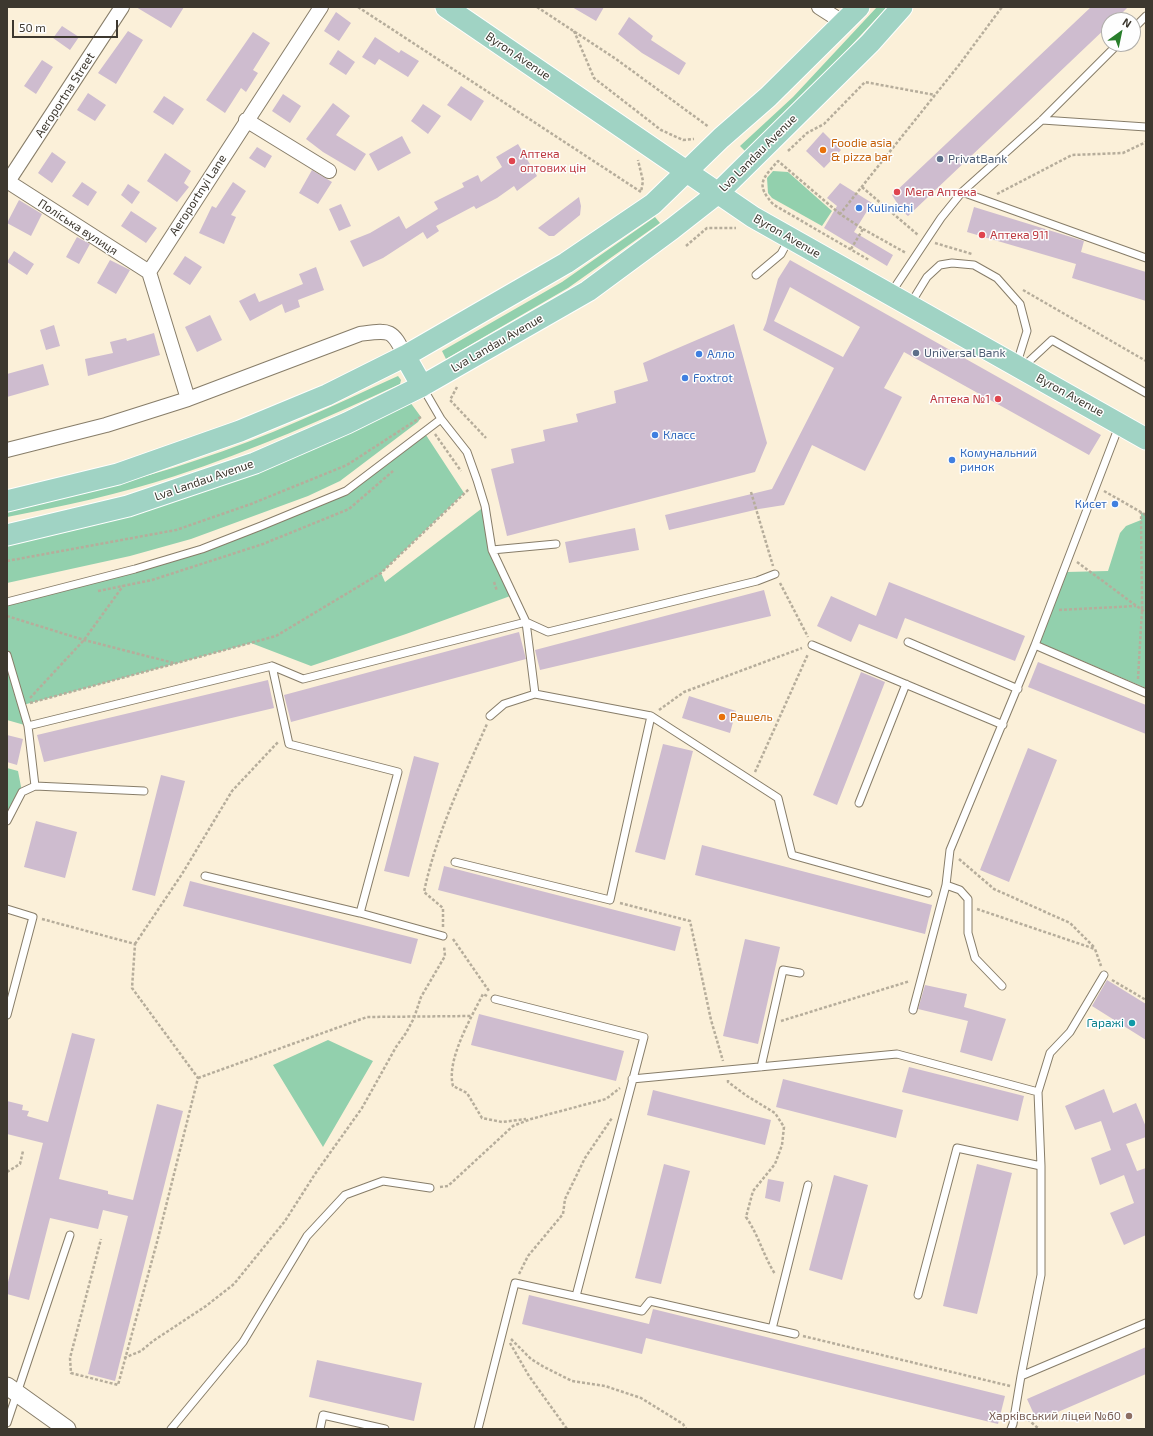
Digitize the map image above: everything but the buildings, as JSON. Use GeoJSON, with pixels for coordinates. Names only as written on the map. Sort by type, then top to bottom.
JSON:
{"type":"FeatureCollection","features":[{"type":"Feature","properties":{"kind":"main road","name":"Byron Avenue"},"geometry":{"type":"LineString","coordinates":[[446,7],[687,171],[718,194],[790,239],[1146,438]]}},
{"type":"Feature","properties":{"kind":"main road"},"geometry":{"type":"LineString","coordinates":[[7,501],[118,474],[240,431],[327,395],[405,356],[566,263],[653,204],[721,138],[768,98],[859,7]]}},
{"type":"Feature","properties":{"kind":"main road","name":"Lva Landau Avenue"},"geometry":{"type":"LineString","coordinates":[[7,535],[128,506],[255,463],[347,424],[422,386],[588,291],[718,194],[870,43],[902,7]]}},
{"type":"Feature","properties":{"kind":"main road"},"geometry":{"type":"LineString","coordinates":[[405,356],[422,386]]}},
{"type":"Feature","properties":{"kind":"street","name":"Aeroportna Street"},"geometry":{"type":"LineString","coordinates":[[7,182],[122,7]]}},
{"type":"Feature","properties":{"kind":"street","name":"Aeroportnyi Lane"},"geometry":{"type":"LineString","coordinates":[[149,272],[246,120],[322,7]]}},
{"type":"Feature","properties":{"kind":"street"},"geometry":{"type":"LineString","coordinates":[[819,7],[844,23]]}},
{"type":"Feature","properties":{"kind":"street"},"geometry":{"type":"LineString","coordinates":[[246,120],[329,171]]}},
{"type":"Feature","properties":{"kind":"street","name":"Поліська вулиця"},"geometry":{"type":"LineString","coordinates":[[7,182],[149,272]]}},
{"type":"Feature","properties":{"kind":"street"},"geometry":{"type":"LineString","coordinates":[[149,272],[188,399]]}},
{"type":"Feature","properties":{"kind":"street"},"geometry":{"type":"LineString","coordinates":[[7,450],[106,425],[188,399],[360,334],[376,332],[389,333],[395,336],[405,356]]}},
{"type":"Feature","properties":{"kind":"street"},"geometry":{"type":"LineString","coordinates":[[12,1390],[67,1429]]}},
{"type":"Feature","properties":{"kind":"lane"},"geometry":{"type":"LineString","coordinates":[[890,294],[925,241],[962,192],[1042,120],[1110,52]]}},
{"type":"Feature","properties":{"kind":"lane"},"geometry":{"type":"LineString","coordinates":[[1042,120],[1146,127]]}},
{"type":"Feature","properties":{"kind":"lane"},"geometry":{"type":"LineString","coordinates":[[962,192],[1146,258]]}},
{"type":"Feature","properties":{"kind":"lane"},"geometry":{"type":"LineString","coordinates":[[756,275],[781,254],[790,239]]}},
{"type":"Feature","properties":{"kind":"lane"},"geometry":{"type":"LineString","coordinates":[[909,305],[927,277],[940,265],[952,263],[974,266],[997,278],[1020,304],[1027,331],[1019,367]]}},
{"type":"Feature","properties":{"kind":"lane"},"geometry":{"type":"LineString","coordinates":[[1019,367],[1052,340],[1146,393]]}},
{"type":"Feature","properties":{"kind":"lane"},"geometry":{"type":"LineString","coordinates":[[422,386],[441,419],[467,452],[485,506],[492,550],[526,622],[535,694]]}},
{"type":"Feature","properties":{"kind":"lane"},"geometry":{"type":"LineString","coordinates":[[7,602],[135,569],[202,549],[346,491],[441,419]]}},
{"type":"Feature","properties":{"kind":"lane"},"geometry":{"type":"LineString","coordinates":[[913,1010],[946,885],[950,850],[1018,689],[1120,424]]}},
{"type":"Feature","properties":{"kind":"lane"},"geometry":{"type":"LineString","coordinates":[[492,550],[556,544]]}},
{"type":"Feature","properties":{"kind":"lane"},"geometry":{"type":"LineString","coordinates":[[28,726],[272,666],[302,679],[526,622],[548,632],[757,581],[776,574]]}},
{"type":"Feature","properties":{"kind":"lane"},"geometry":{"type":"LineString","coordinates":[[908,642],[1018,689]]}},
{"type":"Feature","properties":{"kind":"lane"},"geometry":{"type":"LineString","coordinates":[[812,645],[1003,725]]}},
{"type":"Feature","properties":{"kind":"lane"},"geometry":{"type":"LineString","coordinates":[[1035,645],[1146,693]]}},
{"type":"Feature","properties":{"kind":"lane"},"geometry":{"type":"LineString","coordinates":[[7,655],[28,726],[35,786]]}},
{"type":"Feature","properties":{"kind":"lane"},"geometry":{"type":"LineString","coordinates":[[272,666],[289,744],[398,772],[360,913]]}},
{"type":"Feature","properties":{"kind":"lane"},"geometry":{"type":"LineString","coordinates":[[859,803],[906,684]]}},
{"type":"Feature","properties":{"kind":"lane"},"geometry":{"type":"LineString","coordinates":[[490,716],[504,704],[535,694],[652,716],[778,798],[792,855],[928,893]]}},
{"type":"Feature","properties":{"kind":"lane"},"geometry":{"type":"LineString","coordinates":[[455,862],[610,900],[652,716]]}},
{"type":"Feature","properties":{"kind":"lane"},"geometry":{"type":"LineString","coordinates":[[7,821],[22,792],[35,786],[144,791]]}},
{"type":"Feature","properties":{"kind":"lane"},"geometry":{"type":"LineString","coordinates":[[205,876],[360,913],[443,936]]}},
{"type":"Feature","properties":{"kind":"lane"},"geometry":{"type":"LineString","coordinates":[[946,885],[960,890],[968,899],[968,933],[975,958],[1002,986]]}},
{"type":"Feature","properties":{"kind":"lane"},"geometry":{"type":"LineString","coordinates":[[7,909],[33,917],[7,1016]]}},
{"type":"Feature","properties":{"kind":"lane"},"geometry":{"type":"LineString","coordinates":[[761,1067],[783,970],[800,973]]}},
{"type":"Feature","properties":{"kind":"lane"},"geometry":{"type":"LineString","coordinates":[[1011,1429],[1014,1424],[1020,1376],[1041,1275],[1041,1166],[1038,1092],[1050,1053],[1070,1032],[1104,975]]}},
{"type":"Feature","properties":{"kind":"lane"},"geometry":{"type":"LineString","coordinates":[[495,999],[644,1037],[624,1107],[576,1296]]}},
{"type":"Feature","properties":{"kind":"lane"},"geometry":{"type":"LineString","coordinates":[[632,1079],[897,1054],[1038,1092]]}},
{"type":"Feature","properties":{"kind":"lane"},"geometry":{"type":"LineString","coordinates":[[918,1295],[957,1148],[1041,1166]]}},
{"type":"Feature","properties":{"kind":"lane"},"geometry":{"type":"LineString","coordinates":[[171,1429],[243,1342],[307,1236],[345,1195],[383,1181],[430,1188]]}},
{"type":"Feature","properties":{"kind":"lane"},"geometry":{"type":"LineString","coordinates":[[772,1329],[808,1185]]}},
{"type":"Feature","properties":{"kind":"lane"},"geometry":{"type":"LineString","coordinates":[[7,1423],[12,1390],[70,1235]]}},
{"type":"Feature","properties":{"kind":"lane"},"geometry":{"type":"LineString","coordinates":[[478,1429],[515,1283],[642,1311],[650,1301],[795,1334]]}},
{"type":"Feature","properties":{"kind":"lane"},"geometry":{"type":"LineString","coordinates":[[1020,1376],[1146,1323]]}},
{"type":"Feature","properties":{"kind":"lane"},"geometry":{"type":"LineString","coordinates":[[320,1429],[323,1415],[385,1429]]}},
{"type":"Feature","properties":{"kind":"path"},"geometry":{"type":"LineString","coordinates":[[358,7],[641,192],[643,181],[638,159]]}},
{"type":"Feature","properties":{"kind":"path"},"geometry":{"type":"LineString","coordinates":[[536,7],[616,59],[710,128],[705,132]]}},
{"type":"Feature","properties":{"kind":"path"},"geometry":{"type":"LineString","coordinates":[[840,214],[935,95],[1002,7]]}},
{"type":"Feature","properties":{"kind":"path"},"geometry":{"type":"LineString","coordinates":[[574,31],[594,78],[670,135],[689,140],[700,135]]}},
{"type":"Feature","properties":{"kind":"path"},"geometry":{"type":"LineString","coordinates":[[868,260],[774,205],[764,195],[761,185],[764,176],[778,160],[807,133],[824,124],[865,82],[935,95]]}},
{"type":"Feature","properties":{"kind":"path"},"geometry":{"type":"LineString","coordinates":[[984,200],[1072,155],[1123,153],[1146,142]]}},
{"type":"Feature","properties":{"kind":"path"},"geometry":{"type":"LineString","coordinates":[[778,160],[840,214],[914,258]]}},
{"type":"Feature","properties":{"kind":"path"},"geometry":{"type":"LineString","coordinates":[[862,187],[925,241],[954,248],[978,257]]}},
{"type":"Feature","properties":{"kind":"path"},"geometry":{"type":"LineString","coordinates":[[851,249],[863,229]]}},
{"type":"Feature","properties":{"kind":"path"},"geometry":{"type":"LineString","coordinates":[[1021,288],[1146,362]]}},
{"type":"Feature","properties":{"kind":"path"},"geometry":{"type":"LineString","coordinates":[[457,387],[450,400],[486,438]]}},
{"type":"Feature","properties":{"kind":"path"},"geometry":{"type":"LineString","coordinates":[[7,561],[176,530],[191,525],[250,504],[347,465],[421,417]]}},
{"type":"Feature","properties":{"kind":"path"},"geometry":{"type":"LineString","coordinates":[[429,438],[435,433],[472,485],[474,493]]}},
{"type":"Feature","properties":{"kind":"path"},"geometry":{"type":"LineString","coordinates":[[92,592],[152,580],[263,544],[349,509],[397,467]]}},
{"type":"Feature","properties":{"kind":"path"},"geometry":{"type":"LineString","coordinates":[[22,705],[276,636],[381,573],[477,480]]}},
{"type":"Feature","properties":{"kind":"path"},"geometry":{"type":"LineString","coordinates":[[1096,487],[1146,515]]}},
{"type":"Feature","properties":{"kind":"path"},"geometry":{"type":"LineString","coordinates":[[1137,689],[1142,610],[1141,512]]}},
{"type":"Feature","properties":{"kind":"path"},"geometry":{"type":"LineString","coordinates":[[1069,556],[1146,613]]}},
{"type":"Feature","properties":{"kind":"path"},"geometry":{"type":"LineString","coordinates":[[493,576],[497,591]]}},
{"type":"Feature","properties":{"kind":"path"},"geometry":{"type":"LineString","coordinates":[[22,705],[84,640],[123,586]]}},
{"type":"Feature","properties":{"kind":"path"},"geometry":{"type":"LineString","coordinates":[[1048,610],[1137,606]]}},
{"type":"Feature","properties":{"kind":"path"},"geometry":{"type":"LineString","coordinates":[[7,616],[84,640],[175,664]]}},
{"type":"Feature","properties":{"kind":"path"},"geometry":{"type":"LineString","coordinates":[[652,716],[684,692],[812,645]]}},
{"type":"Feature","properties":{"kind":"path"},"geometry":{"type":"LineString","coordinates":[[751,781],[812,645]]}},
{"type":"Feature","properties":{"kind":"path"},"geometry":{"type":"LineString","coordinates":[[124,1358],[141,1351],[153,1341],[206,1306],[234,1284],[285,1221],[315,1174],[362,1108],[414,1018],[421,996],[445,956],[443,908],[424,892],[430,864],[464,776],[490,716]]}},
{"type":"Feature","properties":{"kind":"path"},"geometry":{"type":"LineString","coordinates":[[198,1078],[132,988],[135,944],[182,874],[232,791],[286,733]]}},
{"type":"Feature","properties":{"kind":"path"},"geometry":{"type":"LineString","coordinates":[[950,850],[994,889],[1070,923],[1095,948],[1104,975],[1146,1000]]}},
{"type":"Feature","properties":{"kind":"path"},"geometry":{"type":"LineString","coordinates":[[968,906],[1095,948]]}},
{"type":"Feature","properties":{"kind":"path"},"geometry":{"type":"LineString","coordinates":[[33,917],[135,944]]}},
{"type":"Feature","properties":{"kind":"path"},"geometry":{"type":"LineString","coordinates":[[443,936],[453,938],[495,999]]}},
{"type":"Feature","properties":{"kind":"path"},"geometry":{"type":"LineString","coordinates":[[774,1024],[921,978]]}},
{"type":"Feature","properties":{"kind":"path"},"geometry":{"type":"LineString","coordinates":[[495,999],[483,994],[462,1038],[450,1076],[453,1086],[467,1093],[482,1118],[502,1122],[531,1119]]}},
{"type":"Feature","properties":{"kind":"path"},"geometry":{"type":"LineString","coordinates":[[198,1078],[367,1017],[414,1018],[472,1016]]}},
{"type":"Feature","properties":{"kind":"path"},"geometry":{"type":"LineString","coordinates":[[723,1060],[729,1060]]}},
{"type":"Feature","properties":{"kind":"path"},"geometry":{"type":"LineString","coordinates":[[101,1239],[70,1358],[70,1373],[118,1385],[124,1358],[157,1242],[198,1078]]}},
{"type":"Feature","properties":{"kind":"path"},"geometry":{"type":"LineString","coordinates":[[430,1188],[448,1186],[513,1126],[531,1119],[606,1098],[632,1079]]}},
{"type":"Feature","properties":{"kind":"path"},"geometry":{"type":"LineString","coordinates":[[515,1283],[528,1256],[563,1214],[565,1199],[585,1158],[609,1121],[624,1107]]}},
{"type":"Feature","properties":{"kind":"path"},"geometry":{"type":"LineString","coordinates":[[7,1172],[20,1164],[23,1151]]}},
{"type":"Feature","properties":{"kind":"path"},"geometry":{"type":"LineString","coordinates":[[503,1330],[529,1376],[567,1429]]}},
{"type":"Feature","properties":{"kind":"path"},"geometry":{"type":"LineString","coordinates":[[503,1330],[531,1359],[544,1367],[572,1381],[605,1386],[641,1398],[684,1424],[686,1429]]}},
{"type":"Feature","properties":{"kind":"path"},"geometry":{"type":"LineString","coordinates":[[795,1334],[1019,1388]]}},
{"type":"Feature","properties":{"kind":"path"},"geometry":{"type":"LineString","coordinates":[[1016,1409],[1039,1429]]}},
{"type":"Feature","properties":{"kind":"green space"},"geometry":{"type":"Polygon","coordinates":[[[877,7],[887,7],[807,93],[746,152],[740,146],[793,97],[877,7]]]}},
{"type":"Feature","properties":{"kind":"green space"},"geometry":{"type":"Polygon","coordinates":[[[773,171],[788,172],[832,211],[822,226],[772,198],[768,193],[767,178],[773,171]]]}},
{"type":"Feature","properties":{"kind":"green space"},"geometry":{"type":"Polygon","coordinates":[[[655,217],[660,223],[568,288],[446,359],[442,351],[562,282],[655,217]]]}},
{"type":"Feature","properties":{"kind":"green space"},"geometry":{"type":"Polygon","coordinates":[[[398,376],[401,380],[400,384],[289,433],[232,456],[113,494],[7,517],[7,510],[127,482],[174,468],[248,442],[299,421],[398,376]]]}},
{"type":"Feature","properties":{"kind":"green space"},"geometry":{"type":"Polygon","coordinates":[[[410,402],[421,417],[418,422],[340,481],[308,496],[191,539],[130,556],[7,583],[7,542],[156,505],[338,439],[410,402]]]}},
{"type":"Feature","properties":{"kind":"green space"},"geometry":{"type":"Polygon","coordinates":[[[424,432],[464,493],[381,573],[385,582],[485,506],[492,550],[513,595],[406,634],[311,666],[251,643],[23,705],[28,726],[7,720],[7,602],[202,549],[346,491],[424,432]]]}},
{"type":"Feature","properties":{"kind":"green space"},"geometry":{"type":"Polygon","coordinates":[[[1141,512],[1146,515],[1146,688],[1038,642],[1066,572],[1108,571],[1120,533],[1126,526],[1141,520],[1141,512]]]}},
{"type":"Feature","properties":{"kind":"green space"},"geometry":{"type":"Polygon","coordinates":[[[7,768],[18,771],[22,792],[7,821],[7,768]]]}},
{"type":"Feature","properties":{"kind":"green space"},"geometry":{"type":"Polygon","coordinates":[[[328,1040],[373,1061],[323,1147],[273,1065],[328,1040]]]}},
{"type":"Feature","properties":{"kind":"place","name":"Foodie asia & pizza bar"},"geometry":{"type":"Point","coordinates":[823,150]}},
{"type":"Feature","properties":{"kind":"place","name":"PrivatBank"},"geometry":{"type":"Point","coordinates":[940,159]}},
{"type":"Feature","properties":{"kind":"place","name":"Аптека оптових цін"},"geometry":{"type":"Point","coordinates":[512,161]}},
{"type":"Feature","properties":{"kind":"place","name":"Мега Аптека"},"geometry":{"type":"Point","coordinates":[897,192]}},
{"type":"Feature","properties":{"kind":"place","name":"Kulinichi"},"geometry":{"type":"Point","coordinates":[859,208]}},
{"type":"Feature","properties":{"kind":"place","name":"Аптека 911"},"geometry":{"type":"Point","coordinates":[982,235]}},
{"type":"Feature","properties":{"kind":"place","name":"Universal Bank"},"geometry":{"type":"Point","coordinates":[916,353]}},
{"type":"Feature","properties":{"kind":"place","name":"Алло"},"geometry":{"type":"Point","coordinates":[699,354]}},
{"type":"Feature","properties":{"kind":"place","name":"Foxtrot"},"geometry":{"type":"Point","coordinates":[685,378]}},
{"type":"Feature","properties":{"kind":"place","name":"Аптека №1"},"geometry":{"type":"Point","coordinates":[998,399]}},
{"type":"Feature","properties":{"kind":"place","name":"Класс"},"geometry":{"type":"Point","coordinates":[655,435]}},
{"type":"Feature","properties":{"kind":"place","name":"Комунальний ринок"},"geometry":{"type":"Point","coordinates":[952,460]}},
{"type":"Feature","properties":{"kind":"place","name":"Кисет"},"geometry":{"type":"Point","coordinates":[1115,504]}},
{"type":"Feature","properties":{"kind":"place","name":"Рашель"},"geometry":{"type":"Point","coordinates":[722,717]}},
{"type":"Feature","properties":{"kind":"place","name":"Гаражі"},"geometry":{"type":"Point","coordinates":[1132,1023]}},
{"type":"Feature","properties":{"kind":"place","name":"Харківський ліцей №60"},"geometry":{"type":"Point","coordinates":[1129,1416]}}]}
